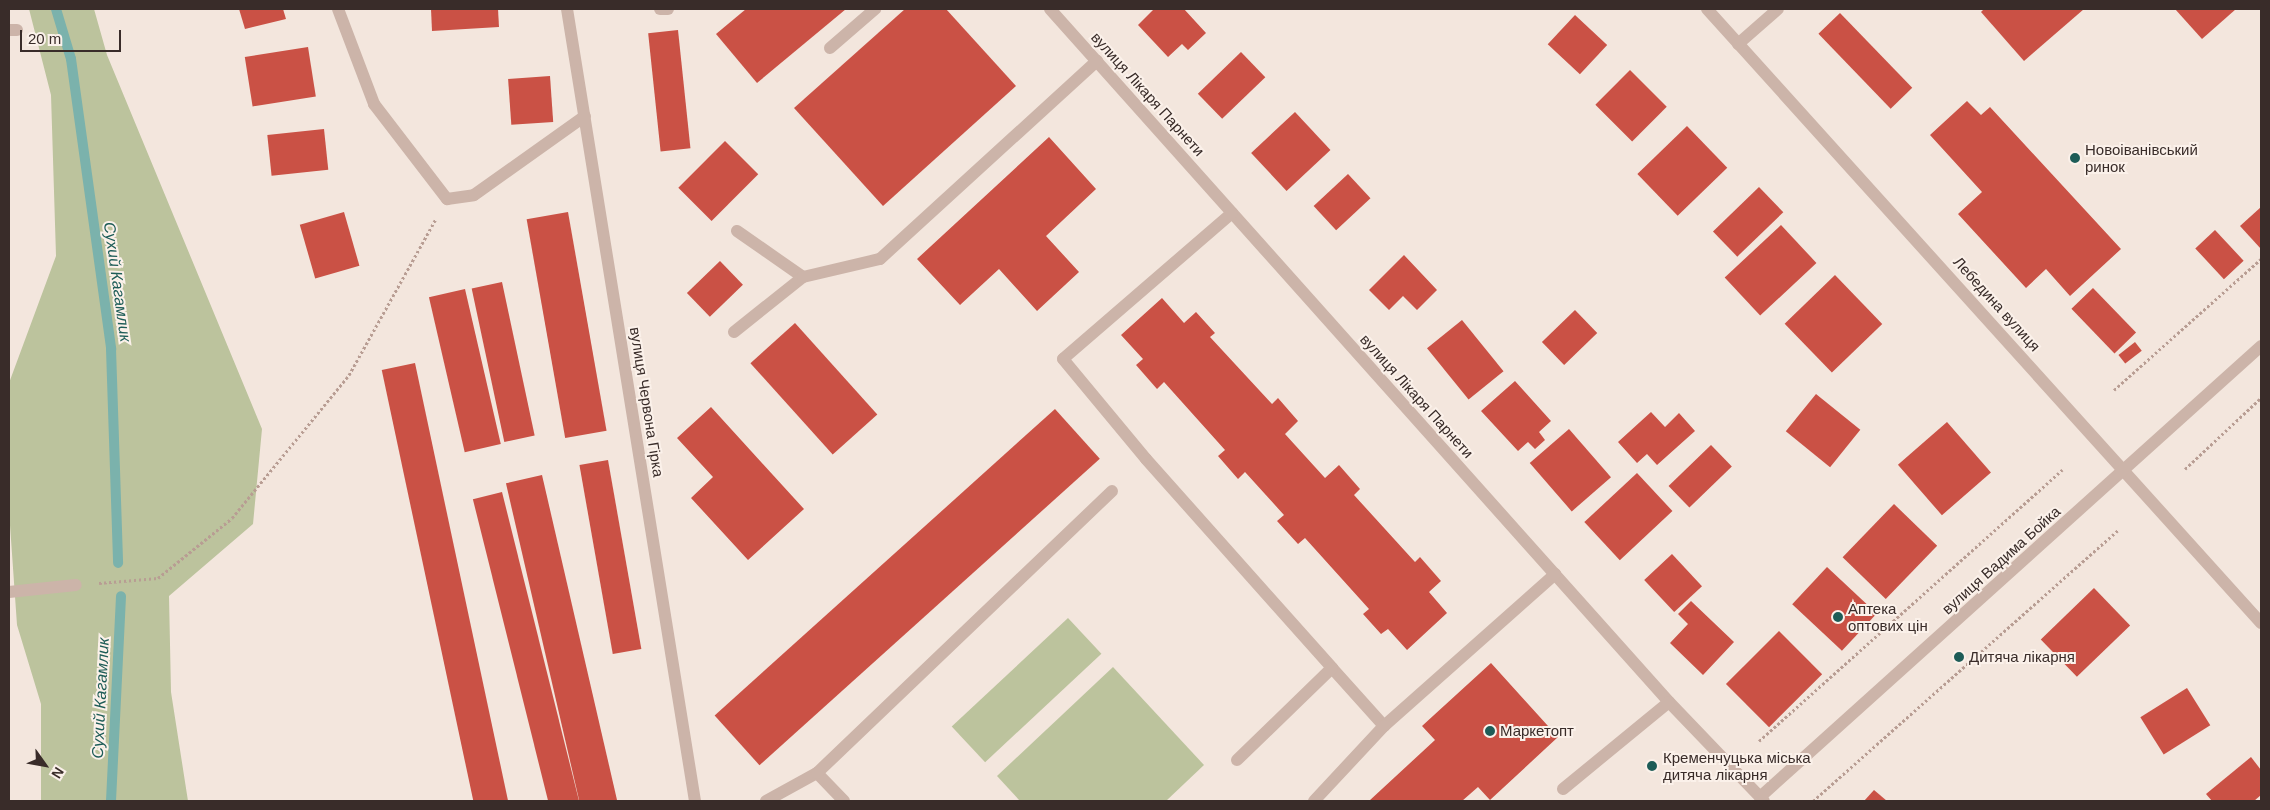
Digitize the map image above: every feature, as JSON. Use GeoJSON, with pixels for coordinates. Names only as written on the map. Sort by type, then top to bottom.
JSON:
{"type":"FeatureCollection","features":[{"type":"Feature","properties":{"kind":"street"},"geometry":{"type":"LineString","coordinates":[[338,9],[374,104],[447,199],[474,195],[584,116]]}},
{"type":"Feature","properties":{"kind":"street","name":"вулиця Червона Гірка"},"geometry":{"type":"LineString","coordinates":[[567,9],[696,801]]}},
{"type":"Feature","properties":{"kind":"street"},"geometry":{"type":"LineString","coordinates":[[660,9],[668,9]]}},
{"type":"Feature","properties":{"kind":"street"},"geometry":{"type":"LineString","coordinates":[[830,48],[875,9]]}},
{"type":"Feature","properties":{"kind":"street","name":"вулиця Лікаря Парнети"},"geometry":{"type":"LineString","coordinates":[[1050,9],[1669,702],[1762,799]]}},
{"type":"Feature","properties":{"kind":"street","name":"Лебедина вулиця"},"geometry":{"type":"LineString","coordinates":[[1706,9],[2125,471],[2261,624]]}},
{"type":"Feature","properties":{"kind":"street"},"geometry":{"type":"LineString","coordinates":[[1738,44],[1778,9]]}},
{"type":"Feature","properties":{"kind":"street"},"geometry":{"type":"LineString","coordinates":[[734,332],[803,276],[880,259],[1097,61]]}},
{"type":"Feature","properties":{"kind":"street"},"geometry":{"type":"LineString","coordinates":[[1232,213],[1063,359],[1146,459],[1384,726]]}},
{"type":"Feature","properties":{"kind":"street"},"geometry":{"type":"LineString","coordinates":[[737,231],[803,276]]}},
{"type":"Feature","properties":{"kind":"street","name":"вулиця Вадима Бойка"},"geometry":{"type":"LineString","coordinates":[[1762,799],[2261,346]]}},
{"type":"Feature","properties":{"kind":"street"},"geometry":{"type":"LineString","coordinates":[[766,801],[817,772],[1112,491]]}},
{"type":"Feature","properties":{"kind":"street"},"geometry":{"type":"LineString","coordinates":[[1314,801],[1384,726],[1555,574]]}},
{"type":"Feature","properties":{"kind":"street"},"geometry":{"type":"LineString","coordinates":[[9,592],[76,586]]}},
{"type":"Feature","properties":{"kind":"street"},"geometry":{"type":"LineString","coordinates":[[1237,760],[1332,668]]}},
{"type":"Feature","properties":{"kind":"street"},"geometry":{"type":"LineString","coordinates":[[1563,789],[1669,702]]}},
{"type":"Feature","properties":{"kind":"street"},"geometry":{"type":"LineString","coordinates":[[817,772],[844,801]]}},
{"type":"Feature","properties":{"kind":"path"},"geometry":{"type":"LineString","coordinates":[[76,586],[158,578],[232,518],[349,376],[447,199]]}},
{"type":"Feature","properties":{"kind":"path"},"geometry":{"type":"LineString","coordinates":[[2114,390],[2261,259]]}},
{"type":"Feature","properties":{"kind":"path"},"geometry":{"type":"LineString","coordinates":[[2185,468],[2261,398]]}},
{"type":"Feature","properties":{"kind":"path"},"geometry":{"type":"LineString","coordinates":[[1760,741],[2062,470]]}},
{"type":"Feature","properties":{"kind":"path"},"geometry":{"type":"LineString","coordinates":[[1813,801],[2118,530]]}},
{"type":"Feature","properties":{"kind":"green space"},"geometry":{"type":"Polygon","coordinates":[[[29,9],[94,9],[107,55],[262,429],[253,524],[169,596],[171,692],[188,801],[41,801],[41,704],[17,625],[9,511],[9,383],[56,256],[51,95],[29,9]]]}},
{"type":"Feature","properties":{"kind":"green space"},"geometry":{"type":"Polygon","coordinates":[[[1068,618],[1101,654],[985,762],[952,726],[1068,618]]]}},
{"type":"Feature","properties":{"kind":"green space"},"geometry":{"type":"Polygon","coordinates":[[[1113,667],[1204,765],[1166,801],[1020,801],[997,776],[1113,667]]]}},
{"type":"Feature","properties":{"kind":"building"},"geometry":{"type":"Polygon","coordinates":[[[239,9],[283,9],[286,19],[245,29],[239,9]]]}},
{"type":"Feature","properties":{"kind":"building"},"geometry":{"type":"Polygon","coordinates":[[[431,9],[498,9],[499,27],[432,31],[431,9]]]}},
{"type":"Feature","properties":{"kind":"building"},"geometry":{"type":"Polygon","coordinates":[[[746,9],[846,9],[757,83],[716,34],[746,9]]]}},
{"type":"Feature","properties":{"kind":"building"},"geometry":{"type":"Polygon","coordinates":[[[905,9],[946,9],[1016,86],[883,206],[794,108],[905,9]]]}},
{"type":"Feature","properties":{"kind":"building"},"geometry":{"type":"Polygon","coordinates":[[[1154,9],[1184,9],[1206,33],[1188,50],[1182,44],[1168,57],[1138,25],[1154,9]]]}},
{"type":"Feature","properties":{"kind":"building"},"geometry":{"type":"Polygon","coordinates":[[[1984,9],[2084,9],[2024,61],[1981,12],[1984,9]]]}},
{"type":"Feature","properties":{"kind":"building"},"geometry":{"type":"Polygon","coordinates":[[[2175,9],[2236,9],[2202,39],[2175,9]]]}},
{"type":"Feature","properties":{"kind":"building"},"geometry":{"type":"Polygon","coordinates":[[[1840,13],[1912,88],[1891,109],[1818,34],[1840,13]]]}},
{"type":"Feature","properties":{"kind":"building"},"geometry":{"type":"Polygon","coordinates":[[[1575,15],[1607,45],[1580,74],[1548,44],[1575,15]]]}},
{"type":"Feature","properties":{"kind":"building"},"geometry":{"type":"Polygon","coordinates":[[[678,30],[690,148],[661,151],[648,33],[678,30]]]}},
{"type":"Feature","properties":{"kind":"building"},"geometry":{"type":"Polygon","coordinates":[[[308,47],[316,96],[253,106],[245,57],[308,47]]]}},
{"type":"Feature","properties":{"kind":"building"},"geometry":{"type":"Polygon","coordinates":[[[1241,52],[1265,77],[1222,119],[1198,94],[1241,52]]]}},
{"type":"Feature","properties":{"kind":"building"},"geometry":{"type":"Polygon","coordinates":[[[1630,70],[1667,107],[1632,141],[1595,105],[1630,70]]]}},
{"type":"Feature","properties":{"kind":"building"},"geometry":{"type":"Polygon","coordinates":[[[550,76],[553,122],[511,125],[508,79],[550,76]]]}},
{"type":"Feature","properties":{"kind":"building"},"geometry":{"type":"Polygon","coordinates":[[[1967,101],[1981,115],[1990,107],[2121,249],[2070,296],[2046,269],[2026,288],[1958,214],[1982,192],[1930,135],[1967,101]]]}},
{"type":"Feature","properties":{"kind":"building"},"geometry":{"type":"Polygon","coordinates":[[[1295,112],[1330,150],[1287,191],[1251,153],[1295,112]]]}},
{"type":"Feature","properties":{"kind":"building"},"geometry":{"type":"Polygon","coordinates":[[[1687,126],[1727,168],[1678,216],[1637,174],[1687,126]]]}},
{"type":"Feature","properties":{"kind":"building"},"geometry":{"type":"Polygon","coordinates":[[[324,129],[328,170],[272,176],[267,135],[324,129]]]}},
{"type":"Feature","properties":{"kind":"building"},"geometry":{"type":"Polygon","coordinates":[[[1049,137],[1096,189],[1046,236],[1079,272],[1037,311],[999,269],[960,305],[917,259],[1049,137]]]}},
{"type":"Feature","properties":{"kind":"building"},"geometry":{"type":"Polygon","coordinates":[[[725,141],[758,174],[712,221],[678,188],[725,141]]]}},
{"type":"Feature","properties":{"kind":"building"},"geometry":{"type":"Polygon","coordinates":[[[1348,174],[1371,198],[1336,230],[1314,206],[1348,174]]]}},
{"type":"Feature","properties":{"kind":"building"},"geometry":{"type":"Polygon","coordinates":[[[1759,187],[1783,212],[1737,257],[1713,231],[1759,187]]]}},
{"type":"Feature","properties":{"kind":"building"},"geometry":{"type":"Polygon","coordinates":[[[2261,207],[2261,249],[2240,226],[2261,207]]]}},
{"type":"Feature","properties":{"kind":"building"},"geometry":{"type":"Polygon","coordinates":[[[344,212],[359,266],[315,279],[300,225],[344,212]]]}},
{"type":"Feature","properties":{"kind":"building"},"geometry":{"type":"Polygon","coordinates":[[[568,212],[607,431],[565,438],[527,219],[568,212]]]}},
{"type":"Feature","properties":{"kind":"building"},"geometry":{"type":"Polygon","coordinates":[[[1781,225],[1816,263],[1760,316],[1725,278],[1781,225]]]}},
{"type":"Feature","properties":{"kind":"building"},"geometry":{"type":"Polygon","coordinates":[[[2215,230],[2244,261],[2224,279],[2195,248],[2215,230]]]}},
{"type":"Feature","properties":{"kind":"building"},"geometry":{"type":"Polygon","coordinates":[[[1404,255],[1437,290],[1417,310],[1403,296],[1389,310],[1369,290],[1404,255]]]}},
{"type":"Feature","properties":{"kind":"building"},"geometry":{"type":"Polygon","coordinates":[[[720,261],[743,285],[710,317],[687,293],[720,261]]]}},
{"type":"Feature","properties":{"kind":"building"},"geometry":{"type":"Polygon","coordinates":[[[1835,275],[1882,324],[1832,373],[1785,324],[1835,275]]]}},
{"type":"Feature","properties":{"kind":"building"},"geometry":{"type":"Polygon","coordinates":[[[502,282],[535,436],[504,442],[472,288],[502,282]]]}},
{"type":"Feature","properties":{"kind":"building"},"geometry":{"type":"Polygon","coordinates":[[[2093,288],[2136,333],[2114,353],[2071,309],[2093,288]]]}},
{"type":"Feature","properties":{"kind":"building"},"geometry":{"type":"Polygon","coordinates":[[[465,289],[501,444],[465,452],[429,297],[465,289]]]}},
{"type":"Feature","properties":{"kind":"building"},"geometry":{"type":"Polygon","coordinates":[[[1162,298],[1184,323],[1196,312],[1215,333],[1210,337],[1272,404],[1278,398],[1298,421],[1285,434],[1325,478],[1339,465],[1360,489],[1354,495],[1415,562],[1420,557],[1441,581],[1429,592],[1447,613],[1407,650],[1388,629],[1381,634],[1363,614],[1369,609],[1305,538],[1298,544],[1277,521],[1284,515],[1245,472],[1238,479],[1218,456],[1225,450],[1164,382],[1157,389],[1136,365],[1143,359],[1121,335],[1162,298]]]}},
{"type":"Feature","properties":{"kind":"building"},"geometry":{"type":"Polygon","coordinates":[[[1575,310],[1597,333],[1564,365],[1542,342],[1575,310]]]}},
{"type":"Feature","properties":{"kind":"building"},"geometry":{"type":"Polygon","coordinates":[[[1462,320],[1504,371],[1469,400],[1427,348],[1462,320]]]}},
{"type":"Feature","properties":{"kind":"building"},"geometry":{"type":"Polygon","coordinates":[[[795,323],[877,414],[833,455],[750,363],[795,323]]]}},
{"type":"Feature","properties":{"kind":"building"},"geometry":{"type":"Polygon","coordinates":[[[2135,342],[2142,351],[2125,364],[2118,355],[2135,342]]]}},
{"type":"Feature","properties":{"kind":"building"},"geometry":{"type":"Polygon","coordinates":[[[415,363],[508,801],[473,801],[382,370],[415,363]]]}},
{"type":"Feature","properties":{"kind":"building"},"geometry":{"type":"Polygon","coordinates":[[[1515,381],[1551,421],[1539,432],[1545,440],[1535,449],[1528,442],[1518,451],[1481,411],[1515,381]]]}},
{"type":"Feature","properties":{"kind":"building"},"geometry":{"type":"Polygon","coordinates":[[[1816,394],[1860,430],[1830,467],[1786,431],[1816,394]]]}},
{"type":"Feature","properties":{"kind":"building"},"geometry":{"type":"Polygon","coordinates":[[[711,407],[804,509],[748,560],[691,498],[713,477],[677,438],[711,407]]]}},
{"type":"Feature","properties":{"kind":"building"},"geometry":{"type":"Polygon","coordinates":[[[1055,409],[1100,459],[759,765],[715,715],[1055,409]]]}},
{"type":"Feature","properties":{"kind":"building"},"geometry":{"type":"Polygon","coordinates":[[[1651,412],[1665,427],[1679,413],[1695,431],[1657,465],[1647,454],[1637,463],[1618,442],[1651,412]]]}},
{"type":"Feature","properties":{"kind":"building"},"geometry":{"type":"Polygon","coordinates":[[[1947,422],[1991,473],[1942,515],[1898,465],[1947,422]]]}},
{"type":"Feature","properties":{"kind":"building"},"geometry":{"type":"Polygon","coordinates":[[[1569,429],[1611,477],[1572,511],[1530,463],[1569,429]]]}},
{"type":"Feature","properties":{"kind":"building"},"geometry":{"type":"Polygon","coordinates":[[[1711,445],[1732,467],[1689,508],[1669,486],[1711,445]]]}},
{"type":"Feature","properties":{"kind":"building"},"geometry":{"type":"Polygon","coordinates":[[[608,460],[641,649],[613,654],[579,465],[608,460]]]}},
{"type":"Feature","properties":{"kind":"building"},"geometry":{"type":"Polygon","coordinates":[[[1637,473],[1672,511],[1620,560],[1584,522],[1637,473]]]}},
{"type":"Feature","properties":{"kind":"building"},"geometry":{"type":"Polygon","coordinates":[[[542,475],[617,801],[579,801],[506,483],[542,475]]]}},
{"type":"Feature","properties":{"kind":"building"},"geometry":{"type":"Polygon","coordinates":[[[502,492],[579,801],[548,801],[473,499],[502,492]]]}},
{"type":"Feature","properties":{"kind":"building"},"geometry":{"type":"Polygon","coordinates":[[[1894,504],[1937,546],[1886,599],[1843,557],[1894,504]]]}},
{"type":"Feature","properties":{"kind":"building"},"geometry":{"type":"Polygon","coordinates":[[[1672,554],[1702,586],[1674,612],[1644,580],[1672,554]]]}},
{"type":"Feature","properties":{"kind":"building"},"geometry":{"type":"Polygon","coordinates":[[[1827,567],[1877,613],[1842,651],[1792,604],[1827,567]]]}},
{"type":"Feature","properties":{"kind":"building"},"geometry":{"type":"Polygon","coordinates":[[[2094,588],[2130,625],[2077,677],[2041,639],[2094,588]]]}},
{"type":"Feature","properties":{"kind":"building"},"geometry":{"type":"Polygon","coordinates":[[[1691,601],[1734,642],[1703,675],[1670,643],[1688,624],[1678,614],[1691,601]]]}},
{"type":"Feature","properties":{"kind":"building"},"geometry":{"type":"Polygon","coordinates":[[[1779,631],[1822,674],[1769,727],[1726,684],[1779,631]]]}},
{"type":"Feature","properties":{"kind":"building","name":"Маркетопт"},"geometry":{"type":"Polygon","coordinates":[[[1491,663],[1558,737],[1490,800],[1478,787],[1462,801],[1369,801],[1435,740],[1422,726],[1491,663]]]}},
{"type":"Feature","properties":{"kind":"building"},"geometry":{"type":"Polygon","coordinates":[[[2187,688],[2210,725],[2164,754],[2140,717],[2187,688]]]}},
{"type":"Feature","properties":{"kind":"building"},"geometry":{"type":"Polygon","coordinates":[[[2251,757],[2261,770],[2261,795],[2254,801],[2212,801],[2206,794],[2251,757]]]}},
{"type":"Feature","properties":{"kind":"building"},"geometry":{"type":"Polygon","coordinates":[[[1874,790],[1887,801],[1864,801],[1874,790]]]}},
{"type":"Feature","properties":{"kind":"waterway","name":"Сухий Кагамлик"},"geometry":{"type":"LineString","coordinates":[[56,9],[71,59],[111,349],[118,563]]}},
{"type":"Feature","properties":{"kind":"waterway","name":"Сухий Кагамлик"},"geometry":{"type":"LineString","coordinates":[[111,801],[121,596]]}},
{"type":"Feature","properties":{"kind":"place","name":"Новоіванівський ринок"},"geometry":{"type":"Point","coordinates":[2075,158]}},
{"type":"Feature","properties":{"kind":"place","name":"Аптека оптових цін"},"geometry":{"type":"Point","coordinates":[1838,617]}},
{"type":"Feature","properties":{"kind":"place","name":"Дитяча лікарня"},"geometry":{"type":"Point","coordinates":[1959,657]}},
{"type":"Feature","properties":{"kind":"place","name":"Маркетопт"},"geometry":{"type":"Point","coordinates":[1490,731]}},
{"type":"Feature","properties":{"kind":"place","name":"Кременчуцька міська дитяча лікарня"},"geometry":{"type":"Point","coordinates":[1652,766]}}]}
